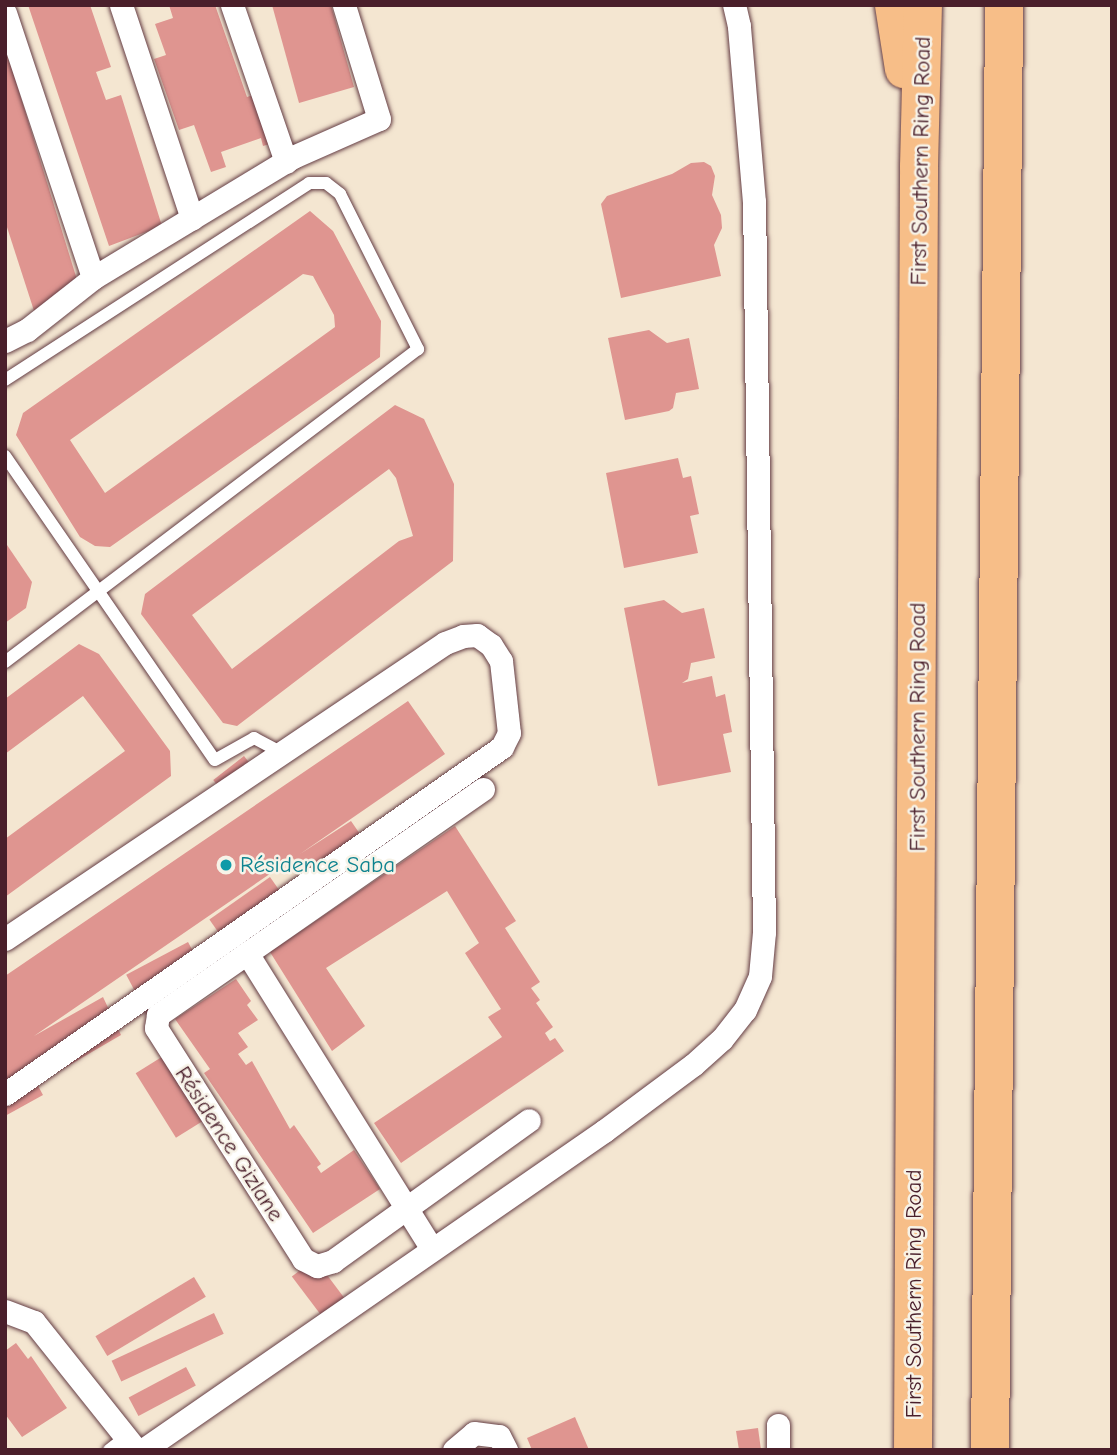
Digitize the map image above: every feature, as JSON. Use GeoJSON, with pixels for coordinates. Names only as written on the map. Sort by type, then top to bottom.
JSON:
{"type":"FeatureCollection","features":[{"type":"Feature","properties":{"kind":"highway"},"geometry":{"type":"LineString","coordinates":[[894,5],[919,167]]}},
{"type":"Feature","properties":{"kind":"highway","name":"First Southern Ring Road"},"geometry":{"type":"LineString","coordinates":[[913,1450],[919,167],[923,5]]}},
{"type":"Feature","properties":{"kind":"highway"},"geometry":{"type":"LineString","coordinates":[[990,1450],[1004,5]]}},
{"type":"Feature","properties":{"kind":"street"},"geometry":{"type":"LineString","coordinates":[[121,5],[192,219]]}},
{"type":"Feature","properties":{"kind":"street"},"geometry":{"type":"LineString","coordinates":[[232,5],[286,162]]}},
{"type":"Feature","properties":{"kind":"street"},"geometry":{"type":"LineString","coordinates":[[5,341],[27,330],[93,278],[286,162],[379,119],[344,5]]}},
{"type":"Feature","properties":{"kind":"street"},"geometry":{"type":"LineString","coordinates":[[5,1311],[34,1322],[129,1446],[432,1250],[604,1131],[692,1065],[722,1039],[745,1010],[760,976],[764,932],[754,202],[739,26],[734,5]]}},
{"type":"Feature","properties":{"kind":"street"},"geometry":{"type":"LineString","coordinates":[[5,13],[93,278]]}},
{"type":"Feature","properties":{"kind":"street"},"geometry":{"type":"LineString","coordinates":[[5,939],[445,643],[463,636],[477,635],[491,645],[501,661],[509,733],[502,747],[5,1094]]}},
{"type":"Feature","properties":{"kind":"street","name":"Résidence Gizlane"},"geometry":{"type":"LineString","coordinates":[[484,789],[158,1015],[158,1036],[303,1259],[317,1266],[333,1261],[529,1120]]}},
{"type":"Feature","properties":{"kind":"street"},"geometry":{"type":"LineString","coordinates":[[247,953],[432,1250]]}},
{"type":"Feature","properties":{"kind":"street"},"geometry":{"type":"LineString","coordinates":[[778,1425],[778,1450]]}},
{"type":"Feature","properties":{"kind":"street"},"geometry":{"type":"LineString","coordinates":[[454,1450],[474,1433],[499,1436],[506,1450]]}},
{"type":"Feature","properties":{"kind":"lane"},"geometry":{"type":"LineString","coordinates":[[5,380],[309,183],[326,183],[340,194],[418,349],[5,662]]}},
{"type":"Feature","properties":{"kind":"lane"},"geometry":{"type":"LineString","coordinates":[[5,456],[215,760],[254,738],[282,753]]}},
{"type":"Feature","properties":{"kind":"building"},"geometry":{"type":"Polygon","coordinates":[[[28,5],[90,5],[111,67],[96,72],[106,100],[121,95],[162,226],[109,246],[28,5]]]}},
{"type":"Feature","properties":{"kind":"building"},"geometry":{"type":"Polygon","coordinates":[[[169,5],[215,5],[247,97],[259,93],[276,142],[263,146],[261,138],[221,152],[226,167],[211,172],[194,125],[179,130],[154,59],[166,55],[155,24],[173,18],[169,5]]]}},
{"type":"Feature","properties":{"kind":"building"},"geometry":{"type":"Polygon","coordinates":[[[272,5],[331,5],[354,87],[299,103],[272,5]]]}},
{"type":"Feature","properties":{"kind":"building"},"geometry":{"type":"Polygon","coordinates":[[[5,46],[78,283],[36,317],[5,221],[5,46]]]}},
{"type":"Feature","properties":{"kind":"building"},"geometry":{"type":"Polygon","coordinates":[[[704,162],[711,166],[715,176],[712,195],[721,215],[722,228],[714,245],[721,276],[621,298],[601,204],[607,196],[672,174],[691,163],[704,162]]]}},
{"type":"Feature","properties":{"kind":"building"},"geometry":{"type":"Polygon","coordinates":[[[310,211],[333,231],[381,321],[380,357],[110,547],[95,546],[80,537],[16,435],[23,413],[310,211]],[[303,274],[70,440],[105,493],[335,327],[334,315],[313,276],[303,274]]]}},
{"type":"Feature","properties":{"kind":"building"},"geometry":{"type":"Polygon","coordinates":[[[649,330],[667,343],[689,338],[699,389],[676,393],[673,408],[669,411],[625,420],[608,338],[649,330]]]}},
{"type":"Feature","properties":{"kind":"building"},"geometry":{"type":"Polygon","coordinates":[[[395,405],[424,419],[454,484],[453,561],[237,726],[223,723],[141,614],[145,594],[395,405]],[[389,469],[192,615],[232,669],[399,541],[413,536],[396,478],[389,469]]]}},
{"type":"Feature","properties":{"kind":"building"},"geometry":{"type":"Polygon","coordinates":[[[678,458],[683,478],[691,476],[699,514],[690,516],[698,553],[624,568],[606,473],[678,458]]]}},
{"type":"Feature","properties":{"kind":"building"},"geometry":{"type":"Polygon","coordinates":[[[5,542],[32,582],[26,608],[5,623],[5,542]]]}},
{"type":"Feature","properties":{"kind":"building"},"geometry":{"type":"Polygon","coordinates":[[[664,600],[682,613],[704,608],[715,658],[691,663],[688,679],[682,683],[712,676],[716,697],[725,694],[732,732],[723,734],[731,772],[658,786],[624,608],[664,600]]]}},
{"type":"Feature","properties":{"kind":"building"},"geometry":{"type":"Polygon","coordinates":[[[79,644],[99,654],[170,751],[171,776],[5,897],[5,839],[125,751],[83,696],[5,754],[5,699],[79,644]]]}},
{"type":"Feature","properties":{"kind":"building","name":"Résidence Saba"},"geometry":{"type":"Polygon","coordinates":[[[408,701],[445,754],[300,854],[351,821],[380,863],[322,902],[293,858],[34,1036],[103,997],[121,1035],[37,1084],[43,1095],[5,1116],[5,976],[408,701]]]}},
{"type":"Feature","properties":{"kind":"building"},"geometry":{"type":"Polygon","coordinates":[[[244,756],[254,769],[223,793],[213,780],[244,756]]]}},
{"type":"Feature","properties":{"kind":"building"},"geometry":{"type":"Polygon","coordinates":[[[455,826],[516,921],[505,928],[540,982],[531,988],[540,1000],[536,1003],[553,1027],[545,1033],[550,1041],[555,1038],[564,1051],[401,1163],[374,1123],[502,1037],[488,1017],[501,1009],[465,953],[479,943],[447,891],[326,968],[365,1026],[332,1051],[270,952],[455,826]]]}},
{"type":"Feature","properties":{"kind":"building"},"geometry":{"type":"Polygon","coordinates":[[[270,877],[297,916],[236,958],[209,919],[270,877]]]}},
{"type":"Feature","properties":{"kind":"building"},"geometry":{"type":"Polygon","coordinates":[[[188,942],[209,981],[147,1014],[126,975],[188,942]]]}},
{"type":"Feature","properties":{"kind":"building"},"geometry":{"type":"Polygon","coordinates":[[[236,979],[251,1001],[247,1005],[258,1020],[238,1033],[248,1047],[238,1054],[246,1065],[252,1061],[290,1129],[294,1125],[321,1164],[317,1167],[321,1173],[354,1150],[380,1189],[313,1233],[204,1073],[210,1069],[175,1019],[236,979]]]}},
{"type":"Feature","properties":{"kind":"building"},"geometry":{"type":"Polygon","coordinates":[[[173,1050],[213,1114],[176,1138],[136,1073],[173,1050]]]}},
{"type":"Feature","properties":{"kind":"building"},"geometry":{"type":"Polygon","coordinates":[[[315,1259],[344,1298],[321,1316],[292,1276],[315,1259]]]}},
{"type":"Feature","properties":{"kind":"building"},"geometry":{"type":"Polygon","coordinates":[[[194,1277],[206,1297],[107,1356],[95,1336],[194,1277]]]}},
{"type":"Feature","properties":{"kind":"building"},"geometry":{"type":"Polygon","coordinates":[[[214,1313],[224,1334],[121,1382],[112,1361],[214,1313]]]}},
{"type":"Feature","properties":{"kind":"building"},"geometry":{"type":"Polygon","coordinates":[[[16,1343],[28,1359],[31,1356],[67,1408],[22,1437],[5,1414],[5,1351],[16,1343]]]}},
{"type":"Feature","properties":{"kind":"building"},"geometry":{"type":"Polygon","coordinates":[[[186,1367],[196,1386],[138,1416],[129,1398],[186,1367]]]}},
{"type":"Feature","properties":{"kind":"building"},"geometry":{"type":"Polygon","coordinates":[[[575,1417],[589,1450],[532,1450],[527,1438],[575,1417]]]}},
{"type":"Feature","properties":{"kind":"building"},"geometry":{"type":"Polygon","coordinates":[[[758,1428],[761,1450],[739,1450],[736,1431],[758,1428]]]}},
{"type":"Feature","properties":{"kind":"place","name":"Résidence Saba"},"geometry":{"type":"Point","coordinates":[226,865]}}]}
